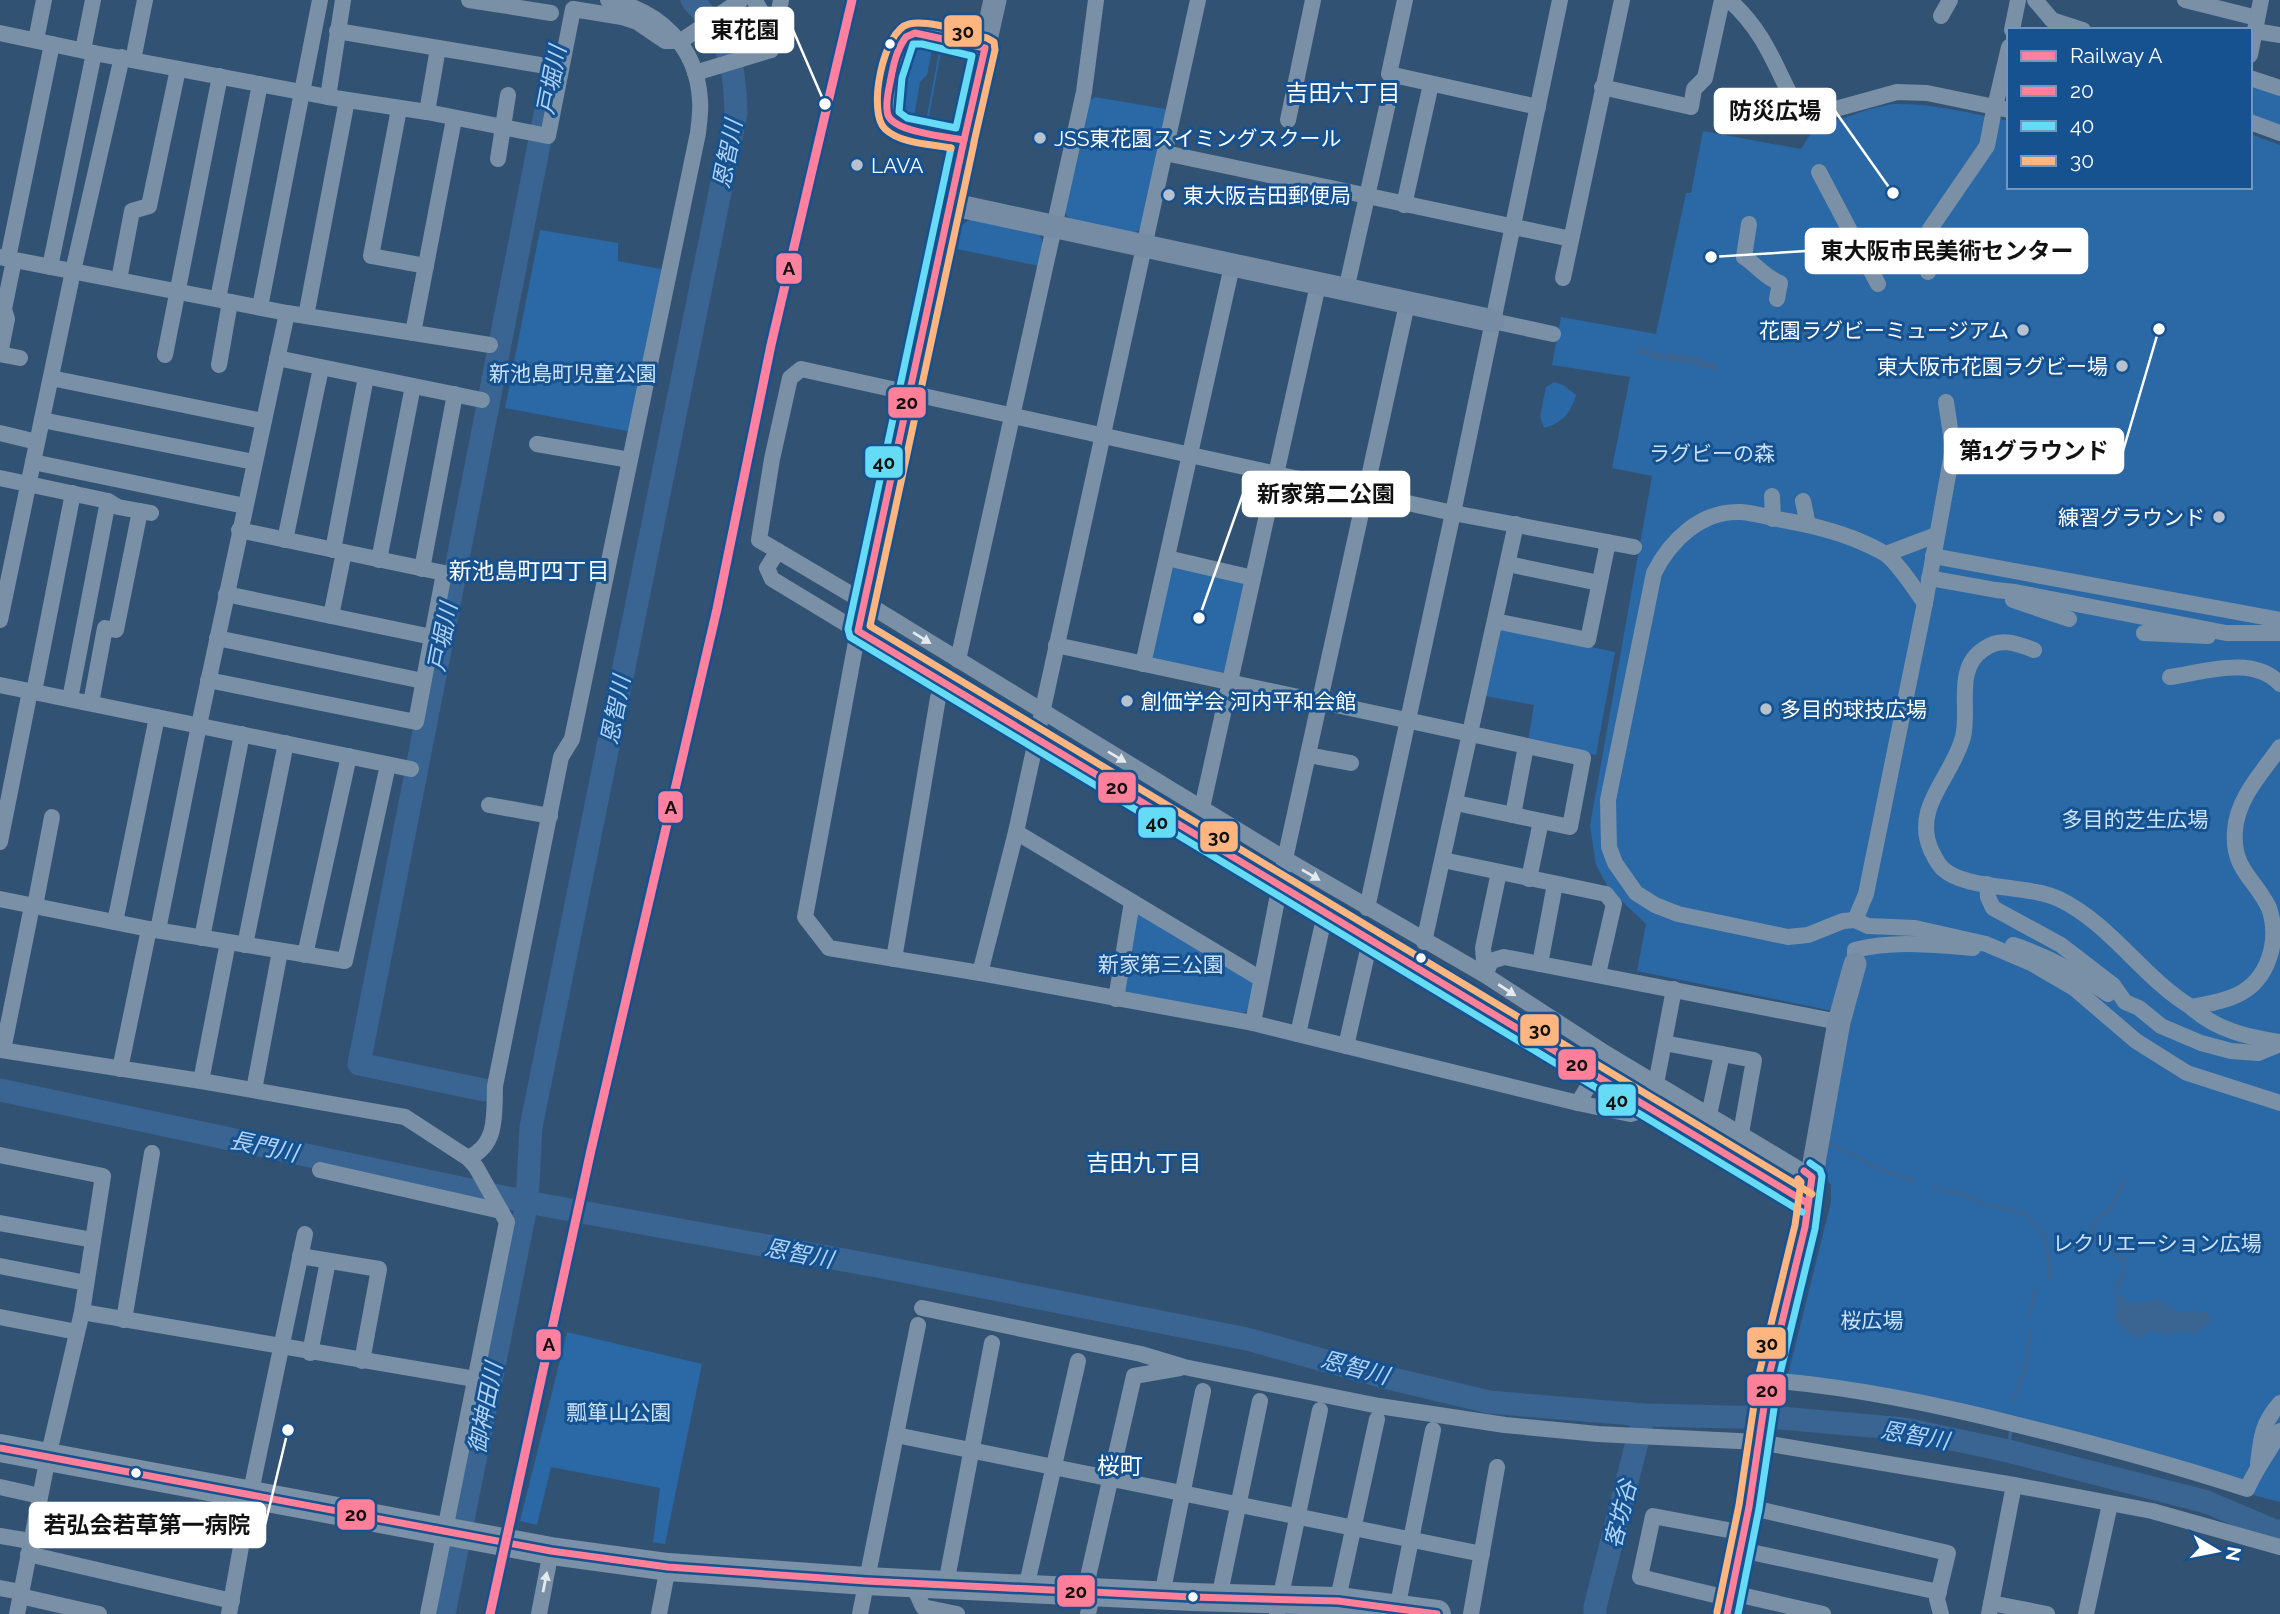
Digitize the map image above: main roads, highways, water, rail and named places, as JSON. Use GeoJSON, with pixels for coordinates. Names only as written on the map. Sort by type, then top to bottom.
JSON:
{"type":"FeatureCollection","features":[{"type":"Feature","properties":{"kind":"highway"},"geometry":{"type":"LineString","coordinates":[[0,1448],[551,1551],[668,1567],[866,1581],[1026,1588],[1089,1599],[1162,1595],[1219,1598],[1279,1606],[1437,1614]]}},
{"type":"Feature","properties":{"kind":"waterway","name":"恩智川"},"geometry":{"type":"LineString","coordinates":[[444,1614],[527,1202],[531,1127],[736,113],[727,51],[714,27],[692,0]]}},
{"type":"Feature","properties":{"kind":"waterway","name":"戸堀川"},"geometry":{"type":"LineString","coordinates":[[484,1090],[359,1064],[545,114]]}},
{"type":"Feature","properties":{"kind":"waterway","name":"恩智川"},"geometry":{"type":"LineString","coordinates":[[0,1090],[527,1202],[882,1267],[1247,1339],[1380,1376],[1489,1402],[1644,1415],[1780,1418],[1905,1429],[2008,1451],[2207,1502],[2280,1531]]}},
{"type":"Feature","properties":{"kind":"waterway"},"geometry":{"type":"LineString","coordinates":[[1828,1142],[1877,1168],[1914,1181]]}},
{"type":"Feature","properties":{"kind":"waterway"},"geometry":{"type":"LineString","coordinates":[[2118,1297],[2116,1287],[2124,1275],[2124,1260],[2098,1243],[2092,1236],[2091,1227],[2109,1210],[2125,1182]]}},
{"type":"Feature","properties":{"kind":"waterway"},"geometry":{"type":"LineString","coordinates":[[1934,1189],[1965,1194],[1982,1204],[2025,1213],[2044,1235],[2050,1279]]}},
{"type":"Feature","properties":{"kind":"waterway"},"geometry":{"type":"LineString","coordinates":[[2030,1314],[2035,1290]]}},
{"type":"Feature","properties":{"kind":"waterway"},"geometry":{"type":"LineString","coordinates":[[2012,1403],[2027,1362],[2031,1329]]}},
{"type":"Feature","properties":{"kind":"waterway","name":"客坊谷"},"geometry":{"type":"LineString","coordinates":[[1595,1614],[1644,1415]]}},
{"type":"Feature","properties":{"kind":"waterway"},"geometry":{"type":"LineString","coordinates":[[1772,1434],[1780,1418]]}},
{"type":"Feature","properties":{"kind":"waterway"},"geometry":{"type":"LineString","coordinates":[[2008,1451],[2011,1429]]}},
{"type":"Feature","properties":{"kind":"waterway"},"geometry":{"type":"LineString","coordinates":[[1762,1499],[1768,1467]]}},
{"type":"Feature","properties":{"kind":"waterway"},"geometry":{"type":"LineString","coordinates":[[1753,1545],[1758,1519]]}},
{"type":"Feature","properties":{"kind":"rail line","name":"A"},"geometry":{"type":"LineString","coordinates":[[490,1614],[591,1150],[717,609],[771,345],[852,0]]}},
{"type":"Feature","properties":{"kind":"place","name":"東花園"},"geometry":{"type":"Point","coordinates":[825,104]}},
{"type":"Feature","properties":{"kind":"place","name":"JSS東花園スイミングスクール"},"geometry":{"type":"Point","coordinates":[1040,138]}},
{"type":"Feature","properties":{"kind":"place","name":"LAVA"},"geometry":{"type":"Point","coordinates":[857,165]}},
{"type":"Feature","properties":{"kind":"place","name":"防災広場"},"geometry":{"type":"Point","coordinates":[1893,193]}},
{"type":"Feature","properties":{"kind":"place","name":"東大阪吉田郵便局"},"geometry":{"type":"Point","coordinates":[1169,195]}},
{"type":"Feature","properties":{"kind":"place","name":"東大阪市民美術センター"},"geometry":{"type":"Point","coordinates":[1711,257]}},
{"type":"Feature","properties":{"kind":"place","name":"第1グラウンド"},"geometry":{"type":"Point","coordinates":[2159,329]}},
{"type":"Feature","properties":{"kind":"place","name":"花園ラグビーミュージアム"},"geometry":{"type":"Point","coordinates":[2023,330]}},
{"type":"Feature","properties":{"kind":"place","name":"東大阪市花園ラグビー場"},"geometry":{"type":"Point","coordinates":[2122,366]}},
{"type":"Feature","properties":{"kind":"place","name":"練習グラウンド"},"geometry":{"type":"Point","coordinates":[2219,517]}},
{"type":"Feature","properties":{"kind":"place","name":"新家第二公園"},"geometry":{"type":"Point","coordinates":[1199,618]}},
{"type":"Feature","properties":{"kind":"place","name":"創価学会 河内平和会館"},"geometry":{"type":"Point","coordinates":[1127,701]}},
{"type":"Feature","properties":{"kind":"place","name":"多目的球技広場"},"geometry":{"type":"Point","coordinates":[1766,709]}},
{"type":"Feature","properties":{"kind":"place","name":"若弘会若草第一病院"},"geometry":{"type":"Point","coordinates":[288,1430]}},
{"type":"Feature","properties":{"kind":"district","name":"吉田六丁目"},"geometry":{"type":"Point","coordinates":[1343,92]}},
{"type":"Feature","properties":{"kind":"district","name":"新池島町四丁目"},"geometry":{"type":"Point","coordinates":[529,570]}},
{"type":"Feature","properties":{"kind":"district","name":"吉田九丁目"},"geometry":{"type":"Point","coordinates":[1144,1162]}},
{"type":"Feature","properties":{"kind":"district","name":"桜町"},"geometry":{"type":"Point","coordinates":[1120,1465]}},
{"type":"Feature","properties":{"kind":"park label","name":"新池島町児童公園"},"geometry":{"type":"Point","coordinates":[573,373]}},
{"type":"Feature","properties":{"kind":"park label","name":"ラグビーの森"},"geometry":{"type":"Point","coordinates":[1712,453]}},
{"type":"Feature","properties":{"kind":"park label","name":"多目的芝生広場"},"geometry":{"type":"Point","coordinates":[2135,819]}},
{"type":"Feature","properties":{"kind":"park label","name":"新家第三公園"},"geometry":{"type":"Point","coordinates":[1161,964]}},
{"type":"Feature","properties":{"kind":"park label","name":"レクリエーション広場"},"geometry":{"type":"Point","coordinates":[2157,1243]}},
{"type":"Feature","properties":{"kind":"park label","name":"桜広場"},"geometry":{"type":"Point","coordinates":[1872,1320]}},
{"type":"Feature","properties":{"kind":"park label","name":"瓢箪山公園"},"geometry":{"type":"Point","coordinates":[619,1412]}},
{"type":"Feature","properties":{"kind":"water label","name":"長門川"},"geometry":{"type":"Point","coordinates":[264,1146]}},
{"type":"Feature","properties":{"kind":"water label","name":"御神田川"},"geometry":{"type":"Point","coordinates":[485,1408]}}]}
